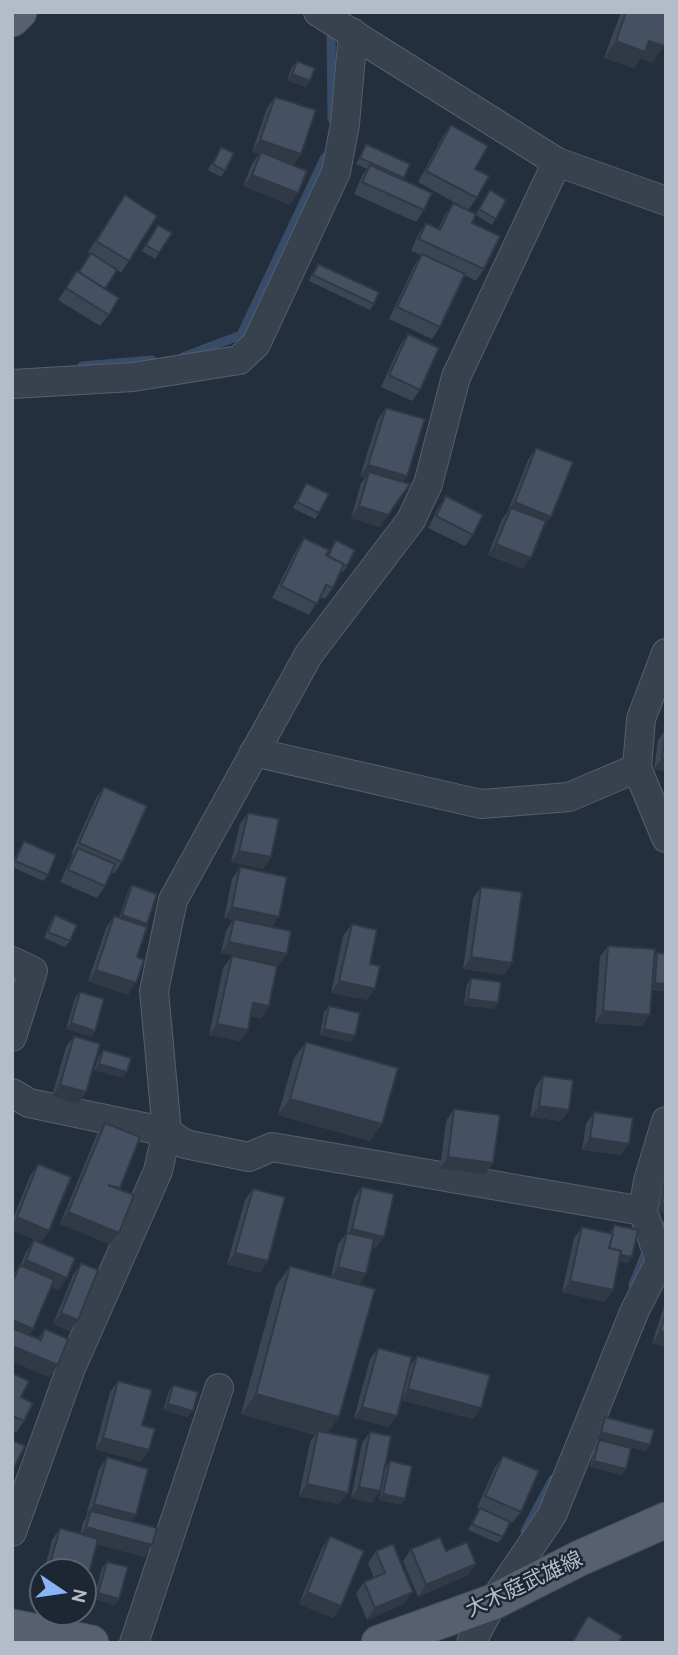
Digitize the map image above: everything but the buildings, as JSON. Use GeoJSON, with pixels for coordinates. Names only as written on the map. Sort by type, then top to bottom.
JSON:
{"type":"FeatureCollection","features":[{"type":"Feature","properties":{"kind":"main road"},"geometry":{"type":"LineString","coordinates":[[12,19],[19,12]]}},
{"type":"Feature","properties":{"kind":"main road","name":"大木庭武雄線"},"geometry":{"type":"LineString","coordinates":[[379,1643],[493,1602],[580,1558],[666,1520]]}},
{"type":"Feature","properties":{"kind":"main road"},"geometry":{"type":"LineString","coordinates":[[12,1627],[91,1643]]}},
{"type":"Feature","properties":{"kind":"street"},"geometry":{"type":"LineString","coordinates":[[319,13],[557,162],[666,201]]}},
{"type":"Feature","properties":{"kind":"street"},"geometry":{"type":"LineString","coordinates":[[12,384],[133,377],[239,360],[256,344],[336,172],[345,124],[353,33]]}},
{"type":"Feature","properties":{"kind":"street"},"geometry":{"type":"LineString","coordinates":[[12,1532],[71,1368],[158,1171],[167,1132],[154,991],[173,900],[309,654],[411,520],[428,484],[456,377],[557,162]]}},
{"type":"Feature","properties":{"kind":"street"},"geometry":{"type":"LineString","coordinates":[[666,653],[641,719],[637,768],[666,838]]}},
{"type":"Feature","properties":{"kind":"street"},"geometry":{"type":"LineString","coordinates":[[254,752],[481,804],[569,797],[637,768]]}},
{"type":"Feature","properties":{"kind":"street"},"geometry":{"type":"LineString","coordinates":[[12,961],[33,971],[12,1037]]}},
{"type":"Feature","properties":{"kind":"street"},"geometry":{"type":"LineString","coordinates":[[12,1093],[29,1103],[167,1132],[185,1144],[249,1157],[272,1147],[643,1211]]}},
{"type":"Feature","properties":{"kind":"street"},"geometry":{"type":"LineString","coordinates":[[471,1643],[493,1602],[552,1514],[635,1310],[663,1260],[643,1211],[666,1121]]}},
{"type":"Feature","properties":{"kind":"street"},"geometry":{"type":"LineString","coordinates":[[134,1643],[219,1388]]}},
{"type":"Feature","properties":{"kind":"waterway"},"geometry":{"type":"LineString","coordinates":[[331,28],[332,119]]}},
{"type":"Feature","properties":{"kind":"waterway"},"geometry":{"type":"LineString","coordinates":[[183,357],[241,335],[325,157]]}},
{"type":"Feature","properties":{"kind":"waterway"},"geometry":{"type":"LineString","coordinates":[[82,366],[152,360]]}},
{"type":"Feature","properties":{"kind":"waterway"},"geometry":{"type":"LineString","coordinates":[[633,1285],[644,1257]]}},
{"type":"Feature","properties":{"kind":"waterway"},"geometry":{"type":"LineString","coordinates":[[525,1531],[553,1479]]}}]}
